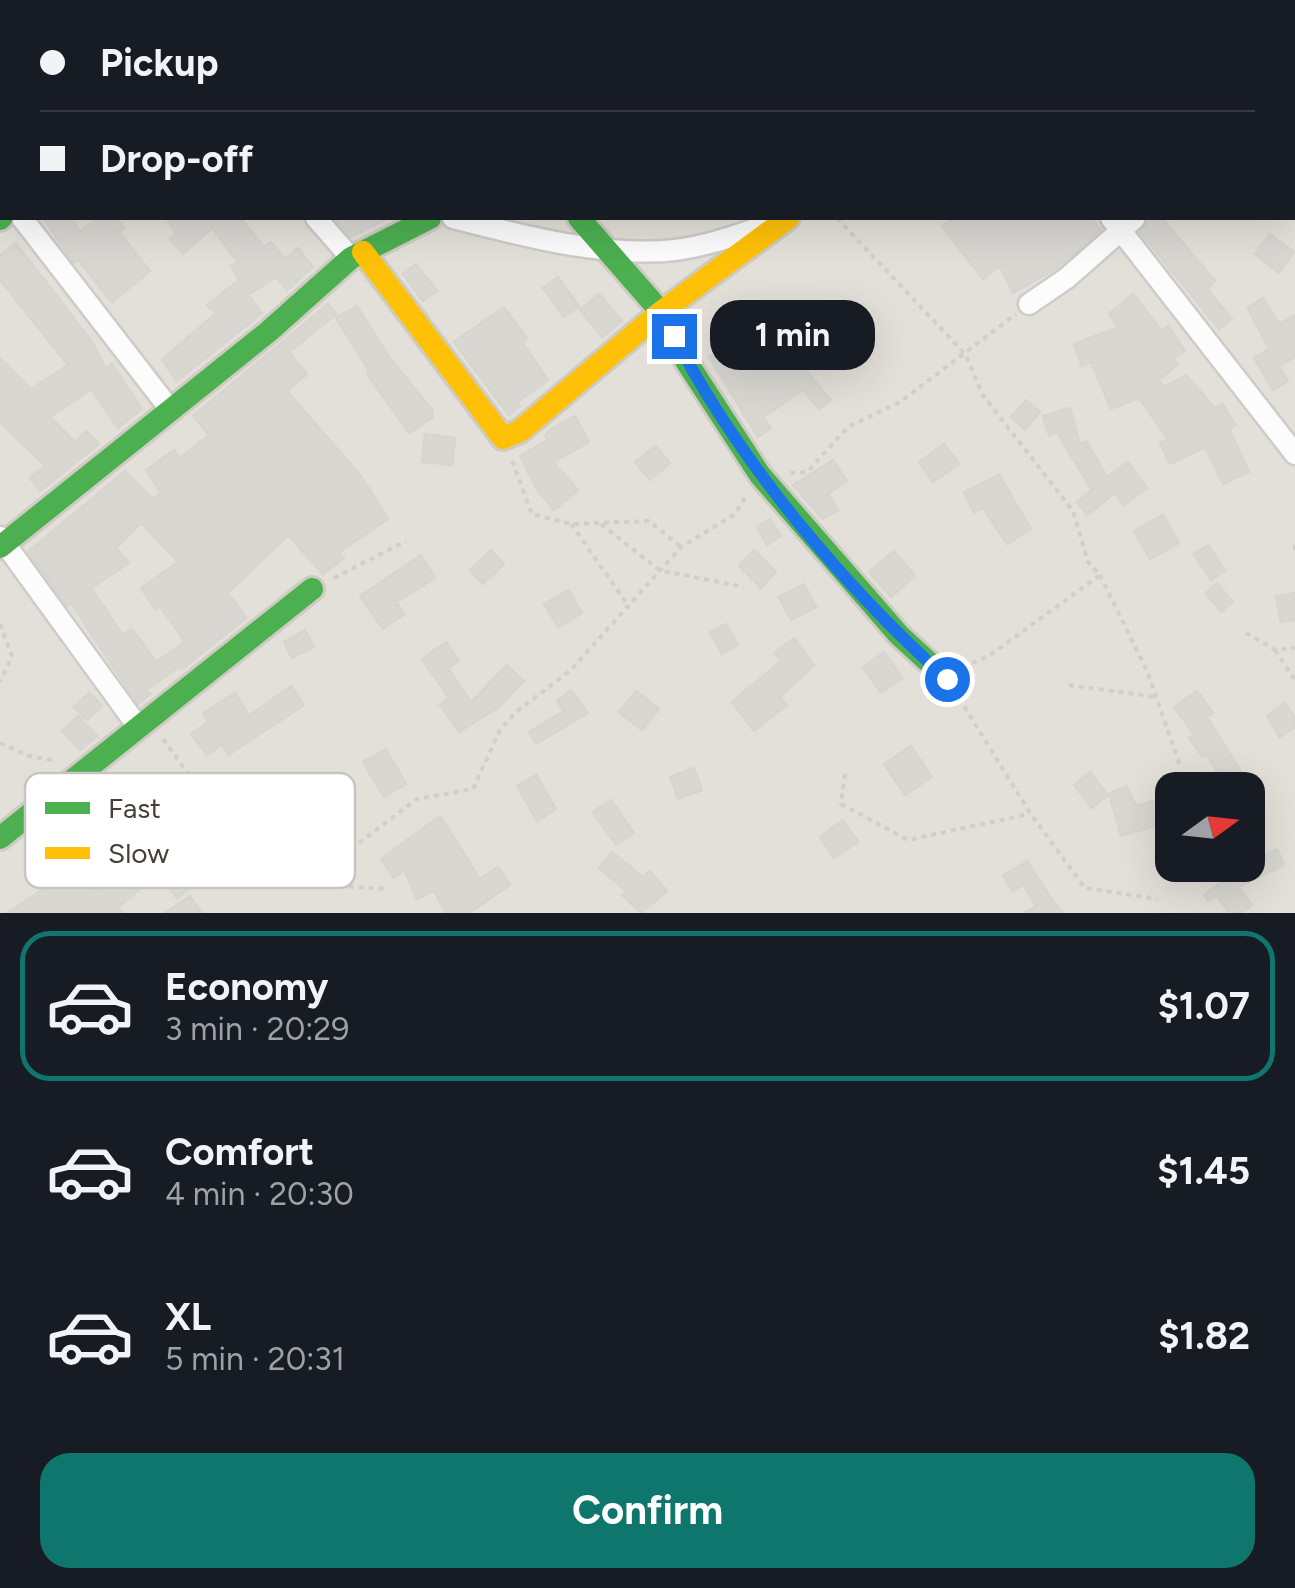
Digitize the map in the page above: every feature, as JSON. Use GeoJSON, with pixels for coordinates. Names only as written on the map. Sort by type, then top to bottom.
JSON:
{"type":"FeatureCollection","features":[{"type":"Feature","properties":{"kind":"street"},"geometry":{"type":"LineString","coordinates":[[24,220],[168,408]]}},
{"type":"Feature","properties":{"kind":"street"},"geometry":{"type":"LineString","coordinates":[[318,220],[357,255],[503,438],[520,431],[660,312],[785,220]]}},
{"type":"Feature","properties":{"kind":"street"},"geometry":{"type":"LineString","coordinates":[[144,724],[2,542],[268,332],[357,255],[426,220]]}},
{"type":"Feature","properties":{"kind":"street"},"geometry":{"type":"LineString","coordinates":[[461,220],[525,236],[670,250],[716,242],[782,220]]}},
{"type":"Feature","properties":{"kind":"street"},"geometry":{"type":"LineString","coordinates":[[581,220],[660,312],[686,361],[760,475],[899,635],[947,679]]}},
{"type":"Feature","properties":{"kind":"street"},"geometry":{"type":"LineString","coordinates":[[1030,304],[1067,278],[1122,221],[1295,454]]}},
{"type":"Feature","properties":{"kind":"street"},"geometry":{"type":"LineString","coordinates":[[82,773],[312,589]]}},
{"type":"Feature","properties":{"kind":"street"},"geometry":{"type":"LineString","coordinates":[[0,838],[25,818]]}},
{"type":"Feature","properties":{"kind":"path"},"geometry":{"type":"LineString","coordinates":[[839,220],[966,354],[982,394],[1072,511],[1088,562],[1100,576],[1156,697],[1180,768]]}},
{"type":"Feature","properties":{"kind":"path"},"geometry":{"type":"LineString","coordinates":[[359,844],[417,798],[473,789],[500,730],[516,712],[570,670],[681,547],[734,515],[760,475],[807,472],[848,427],[900,402],[1030,304]]}},
{"type":"Feature","properties":{"kind":"path"},"geometry":{"type":"LineString","coordinates":[[503,438],[532,514],[571,524],[649,521],[681,547]]}},
{"type":"Feature","properties":{"kind":"path"},"geometry":{"type":"LineString","coordinates":[[600,523],[659,570],[744,587]]}},
{"type":"Feature","properties":{"kind":"path"},"geometry":{"type":"LineString","coordinates":[[571,524],[628,605]]}},
{"type":"Feature","properties":{"kind":"path"},"geometry":{"type":"LineString","coordinates":[[312,589],[406,541]]}},
{"type":"Feature","properties":{"kind":"path"},"geometry":{"type":"LineString","coordinates":[[1295,545],[1295,555]]}},
{"type":"Feature","properties":{"kind":"path"},"geometry":{"type":"LineString","coordinates":[[1100,576],[988,656],[947,679],[1030,813],[1085,888],[1157,899]]}},
{"type":"Feature","properties":{"kind":"path"},"geometry":{"type":"LineString","coordinates":[[0,624],[12,656],[0,682]]}},
{"type":"Feature","properties":{"kind":"path"},"geometry":{"type":"LineString","coordinates":[[1246,633],[1275,650],[1295,680]]}},
{"type":"Feature","properties":{"kind":"path"},"geometry":{"type":"LineString","coordinates":[[1275,650],[1295,648]]}},
{"type":"Feature","properties":{"kind":"path"},"geometry":{"type":"LineString","coordinates":[[1069,686],[1156,697]]}},
{"type":"Feature","properties":{"kind":"path"},"geometry":{"type":"LineString","coordinates":[[144,724],[185,773]]}},
{"type":"Feature","properties":{"kind":"path"},"geometry":{"type":"LineString","coordinates":[[0,744],[29,756],[92,765]]}},
{"type":"Feature","properties":{"kind":"path"},"geometry":{"type":"LineString","coordinates":[[845,774],[840,804],[908,840],[1030,813]]}},
{"type":"Feature","properties":{"kind":"path"},"geometry":{"type":"LineString","coordinates":[[355,887],[389,888]]}},
{"type":"Feature","properties":{"kind":"shaded area"},"geometry":{"type":"Polygon","coordinates":[[[0,220],[1295,220],[1295,913],[0,913],[0,220]]]}},
{"type":"Feature","properties":{"kind":"building"},"geometry":{"type":"Polygon","coordinates":[[[44,220],[72,220],[80,231],[95,220],[118,220],[124,228],[119,232],[150,271],[112,302],[78,260],[74,263],[44,220]]]}},
{"type":"Feature","properties":{"kind":"building"},"geometry":{"type":"Polygon","coordinates":[[[167,220],[243,220],[264,247],[271,242],[285,259],[298,248],[313,267],[287,290],[276,277],[248,295],[262,313],[177,381],[162,360],[216,313],[207,305],[239,280],[231,266],[238,262],[212,228],[183,254],[170,239],[176,233],[167,220]]]}},
{"type":"Feature","properties":{"kind":"building"},"geometry":{"type":"Polygon","coordinates":[[[336,220],[385,220],[351,237],[336,220]]]}},
{"type":"Feature","properties":{"kind":"building"},"geometry":{"type":"Polygon","coordinates":[[[950,220],[1093,220],[1101,230],[1059,267],[1013,293],[1000,266],[983,279],[942,226],[950,220]]]}},
{"type":"Feature","properties":{"kind":"building"},"geometry":{"type":"Polygon","coordinates":[[[1151,220],[1164,220],[1215,281],[1207,289],[1232,319],[1219,329],[1140,232],[1151,220]]]}},
{"type":"Feature","properties":{"kind":"building"},"geometry":{"type":"Polygon","coordinates":[[[1270,234],[1294,252],[1279,273],[1255,254],[1270,234]]]}},
{"type":"Feature","properties":{"kind":"building"},"geometry":{"type":"Polygon","coordinates":[[[16,243],[92,342],[106,369],[112,364],[142,409],[118,428],[91,389],[50,417],[75,442],[86,431],[99,444],[40,491],[30,478],[45,466],[0,422],[0,358],[31,389],[68,365],[0,280],[0,255],[16,243]]]}},
{"type":"Feature","properties":{"kind":"building"},"geometry":{"type":"Polygon","coordinates":[[[416,264],[437,291],[423,301],[403,274],[416,264]]]}},
{"type":"Feature","properties":{"kind":"building"},"geometry":{"type":"Polygon","coordinates":[[[558,277],[579,306],[564,317],[543,288],[558,277]]]}},
{"type":"Feature","properties":{"kind":"building"},"geometry":{"type":"Polygon","coordinates":[[[599,294],[622,321],[602,337],[580,310],[599,294]]]}},
{"type":"Feature","properties":{"kind":"building"},"geometry":{"type":"Polygon","coordinates":[[[1133,294],[1162,331],[1168,326],[1185,351],[1173,359],[1178,364],[1159,380],[1164,387],[1186,375],[1215,408],[1222,404],[1236,425],[1229,429],[1249,472],[1223,484],[1205,447],[1170,464],[1160,443],[1168,439],[1139,398],[1111,409],[1091,362],[1082,366],[1074,344],[1119,327],[1109,314],[1133,294]]]}},
{"type":"Feature","properties":{"kind":"building"},"geometry":{"type":"Polygon","coordinates":[[[1263,298],[1279,324],[1295,315],[1295,357],[1279,366],[1288,381],[1273,390],[1254,358],[1269,349],[1248,308],[1263,298]]]}},
{"type":"Feature","properties":{"kind":"building"},"geometry":{"type":"Polygon","coordinates":[[[328,304],[336,314],[289,352],[307,374],[287,391],[361,476],[388,519],[339,552],[344,558],[323,574],[288,535],[228,593],[246,618],[182,669],[180,666],[146,690],[150,694],[138,704],[71,603],[67,606],[28,552],[125,471],[153,499],[161,493],[146,470],[174,450],[180,458],[209,435],[193,416],[328,304]],[[141,523],[116,548],[129,563],[91,588],[123,635],[132,629],[156,662],[185,642],[160,606],[155,609],[141,588],[178,562],[141,523]]]}},
{"type":"Feature","properties":{"kind":"building"},"geometry":{"type":"Polygon","coordinates":[[[357,306],[389,357],[433,411],[433,417],[409,433],[367,374],[370,372],[336,318],[357,306]]]}},
{"type":"Feature","properties":{"kind":"building"},"geometry":{"type":"Polygon","coordinates":[[[504,307],[527,338],[522,342],[548,380],[517,402],[520,406],[509,415],[454,342],[504,307]]]}},
{"type":"Feature","properties":{"kind":"building"},"geometry":{"type":"Polygon","coordinates":[[[841,309],[858,329],[804,368],[831,400],[819,409],[803,390],[763,417],[771,428],[758,437],[709,357],[731,346],[742,365],[760,355],[768,370],[841,309]]]}},
{"type":"Feature","properties":{"kind":"building"},"geometry":{"type":"Polygon","coordinates":[[[1026,400],[1040,412],[1025,430],[1011,417],[1026,400]]]}},
{"type":"Feature","properties":{"kind":"building"},"geometry":{"type":"Polygon","coordinates":[[[1070,408],[1080,444],[1086,441],[1107,477],[1128,462],[1147,488],[1124,505],[1115,493],[1087,515],[1077,502],[1092,490],[1057,432],[1049,435],[1043,416],[1070,408]]]}},
{"type":"Feature","properties":{"kind":"building"},"geometry":{"type":"Polygon","coordinates":[[[575,416],[589,442],[553,462],[578,490],[554,510],[538,491],[520,456],[548,440],[545,435],[551,429],[575,416]]]}},
{"type":"Feature","properties":{"kind":"building"},"geometry":{"type":"Polygon","coordinates":[[[425,434],[455,438],[452,465],[422,462],[425,434]]]}},
{"type":"Feature","properties":{"kind":"building"},"geometry":{"type":"Polygon","coordinates":[[[944,444],[959,464],[933,482],[919,462],[944,444]]]}},
{"type":"Feature","properties":{"kind":"building"},"geometry":{"type":"Polygon","coordinates":[[[656,446],[670,463],[650,480],[635,462],[656,446]]]}},
{"type":"Feature","properties":{"kind":"building"},"geometry":{"type":"Polygon","coordinates":[[[833,460],[847,481],[828,494],[838,510],[823,519],[793,485],[833,460]]]}},
{"type":"Feature","properties":{"kind":"building"},"geometry":{"type":"Polygon","coordinates":[[[999,475],[1031,529],[1007,544],[983,508],[974,512],[964,492],[999,475]]]}},
{"type":"Feature","properties":{"kind":"building"},"geometry":{"type":"Polygon","coordinates":[[[1163,515],[1179,543],[1150,559],[1134,531],[1163,515]]]}},
{"type":"Feature","properties":{"kind":"building"},"geometry":{"type":"Polygon","coordinates":[[[770,519],[781,536],[767,545],[757,527],[770,519]]]}},
{"type":"Feature","properties":{"kind":"building"},"geometry":{"type":"Polygon","coordinates":[[[1208,545],[1225,571],[1211,580],[1194,554],[1208,545]]]}},
{"type":"Feature","properties":{"kind":"building"},"geometry":{"type":"Polygon","coordinates":[[[491,550],[504,564],[483,584],[470,570],[491,550]]]}},
{"type":"Feature","properties":{"kind":"building"},"geometry":{"type":"Polygon","coordinates":[[[754,550],[776,572],[761,588],[739,566],[754,550]]]}},
{"type":"Feature","properties":{"kind":"building"},"geometry":{"type":"Polygon","coordinates":[[[894,551],[915,576],[891,597],[869,572],[894,551]]]}},
{"type":"Feature","properties":{"kind":"building"},"geometry":{"type":"Polygon","coordinates":[[[421,555],[435,578],[396,602],[404,614],[383,629],[360,596],[421,555]]]}},
{"type":"Feature","properties":{"kind":"building"},"geometry":{"type":"Polygon","coordinates":[[[1217,583],[1233,602],[1221,612],[1206,593],[1217,583]]]}},
{"type":"Feature","properties":{"kind":"building"},"geometry":{"type":"Polygon","coordinates":[[[804,584],[816,607],[791,620],[779,597],[804,584]]]}},
{"type":"Feature","properties":{"kind":"building"},"geometry":{"type":"Polygon","coordinates":[[[569,590],[582,613],[558,627],[544,604],[569,590]]]}},
{"type":"Feature","properties":{"kind":"building"},"geometry":{"type":"Polygon","coordinates":[[[1295,593],[1295,620],[1281,622],[1276,597],[1295,593]]]}},
{"type":"Feature","properties":{"kind":"building"},"geometry":{"type":"Polygon","coordinates":[[[726,624],[738,645],[722,654],[710,632],[726,624]]]}},
{"type":"Feature","properties":{"kind":"building"},"geometry":{"type":"Polygon","coordinates":[[[305,630],[314,647],[292,658],[284,642],[305,630]]]}},
{"type":"Feature","properties":{"kind":"building"},"geometry":{"type":"Polygon","coordinates":[[[794,638],[814,665],[780,697],[787,705],[754,731],[732,702],[781,661],[775,653],[794,638]]]}},
{"type":"Feature","properties":{"kind":"building"},"geometry":{"type":"Polygon","coordinates":[[[446,642],[459,661],[448,668],[471,702],[507,665],[524,681],[500,706],[459,732],[440,705],[449,698],[422,659],[446,642]]]}},
{"type":"Feature","properties":{"kind":"building"},"geometry":{"type":"Polygon","coordinates":[[[884,652],[902,678],[881,693],[863,667],[884,652]]]}},
{"type":"Feature","properties":{"kind":"building"},"geometry":{"type":"Polygon","coordinates":[[[291,686],[304,705],[228,755],[222,744],[207,755],[191,734],[208,722],[203,713],[235,693],[249,716],[291,686]]]}},
{"type":"Feature","properties":{"kind":"building"},"geometry":{"type":"Polygon","coordinates":[[[571,690],[588,713],[536,744],[529,732],[564,711],[557,701],[571,690]]]}},
{"type":"Feature","properties":{"kind":"building"},"geometry":{"type":"Polygon","coordinates":[[[636,691],[659,709],[642,730],[619,712],[636,691]]]}},
{"type":"Feature","properties":{"kind":"building"},"geometry":{"type":"Polygon","coordinates":[[[1197,691],[1213,713],[1207,717],[1241,772],[1217,772],[1207,755],[1203,757],[1189,738],[1194,734],[1174,707],[1197,691]]]}},
{"type":"Feature","properties":{"kind":"building"},"geometry":{"type":"Polygon","coordinates":[[[89,693],[102,706],[87,720],[74,707],[89,693]]]}},
{"type":"Feature","properties":{"kind":"building"},"geometry":{"type":"Polygon","coordinates":[[[1285,703],[1295,718],[1295,727],[1280,737],[1267,716],[1285,703]]]}},
{"type":"Feature","properties":{"kind":"building"},"geometry":{"type":"Polygon","coordinates":[[[78,716],[97,736],[80,750],[62,731],[78,716]]]}},
{"type":"Feature","properties":{"kind":"building"},"geometry":{"type":"Polygon","coordinates":[[[911,746],[932,777],[905,795],[884,764],[911,746]]]}},
{"type":"Feature","properties":{"kind":"building"},"geometry":{"type":"Polygon","coordinates":[[[386,749],[406,784],[384,797],[363,762],[386,749]]]}},
{"type":"Feature","properties":{"kind":"building"},"geometry":{"type":"Polygon","coordinates":[[[694,768],[702,790],[678,799],[670,777],[694,768]]]}},
{"type":"Feature","properties":{"kind":"building"},"geometry":{"type":"Polygon","coordinates":[[[1090,772],[1108,795],[1092,808],[1074,785],[1090,772]]]}},
{"type":"Feature","properties":{"kind":"building"},"geometry":{"type":"Polygon","coordinates":[[[536,775],[556,809],[537,821],[517,786],[536,775]]]}},
{"type":"Feature","properties":{"kind":"building"},"geometry":{"type":"Polygon","coordinates":[[[1126,786],[1136,806],[1154,801],[1155,826],[1121,836],[1109,794],[1126,786]]]}},
{"type":"Feature","properties":{"kind":"building"},"geometry":{"type":"Polygon","coordinates":[[[611,800],[634,833],[616,845],[593,812],[611,800]]]}},
{"type":"Feature","properties":{"kind":"building"},"geometry":{"type":"Polygon","coordinates":[[[440,816],[480,879],[498,867],[510,885],[469,913],[446,913],[434,891],[417,899],[404,870],[394,878],[381,859],[440,816]]]}},
{"type":"Feature","properties":{"kind":"building"},"geometry":{"type":"Polygon","coordinates":[[[843,820],[858,842],[834,858],[820,837],[843,820]]]}},
{"type":"Feature","properties":{"kind":"building"},"geometry":{"type":"Polygon","coordinates":[[[1277,849],[1284,865],[1265,874],[1265,855],[1277,849]]]}},
{"type":"Feature","properties":{"kind":"building"},"geometry":{"type":"Polygon","coordinates":[[[612,852],[643,877],[650,871],[667,891],[641,913],[622,895],[626,891],[599,868],[612,852]]]}},
{"type":"Feature","properties":{"kind":"building"},"geometry":{"type":"Polygon","coordinates":[[[1027,861],[1063,913],[1024,913],[1036,906],[1023,884],[1013,891],[1003,876],[1027,861]]]}},
{"type":"Feature","properties":{"kind":"building"},"geometry":{"type":"Polygon","coordinates":[[[1221,882],[1248,882],[1238,887],[1252,905],[1241,913],[1229,913],[1217,896],[1208,901],[1204,895],[1221,882]]]}},
{"type":"Feature","properties":{"kind":"building"},"geometry":{"type":"Polygon","coordinates":[[[45,888],[141,888],[119,907],[122,913],[7,913],[45,888]]]}},
{"type":"Feature","properties":{"kind":"building"},"geometry":{"type":"Polygon","coordinates":[[[169,888],[190,888],[177,898],[169,888]]]}},
{"type":"Feature","properties":{"kind":"building"},"geometry":{"type":"Polygon","coordinates":[[[190,896],[202,913],[165,913],[190,896]]]}},
{"type":"Feature","properties":{"kind":"traffic: fast"},"geometry":{"type":"LineString","coordinates":[[0,547],[268,332],[351,258],[426,220]]}},
{"type":"Feature","properties":{"kind":"traffic: fast"},"geometry":{"type":"LineString","coordinates":[[581,220],[661,312],[686,361],[760,475],[899,635],[947,679]]}},
{"type":"Feature","properties":{"kind":"traffic: fast"},"geometry":{"type":"LineString","coordinates":[[81,773],[312,589]]}},
{"type":"Feature","properties":{"kind":"traffic: fast"},"geometry":{"type":"LineString","coordinates":[[0,838],[25,818]]}},
{"type":"Feature","properties":{"kind":"traffic: slow"},"geometry":{"type":"LineString","coordinates":[[363,252],[503,438],[520,431],[661,312],[785,220]]}},
{"type":"Feature","properties":{"kind":"route"},"geometry":{"type":"LineString","coordinates":[[674,336],[710,400],[760,475],[899,635],[947,679]]}}]}
